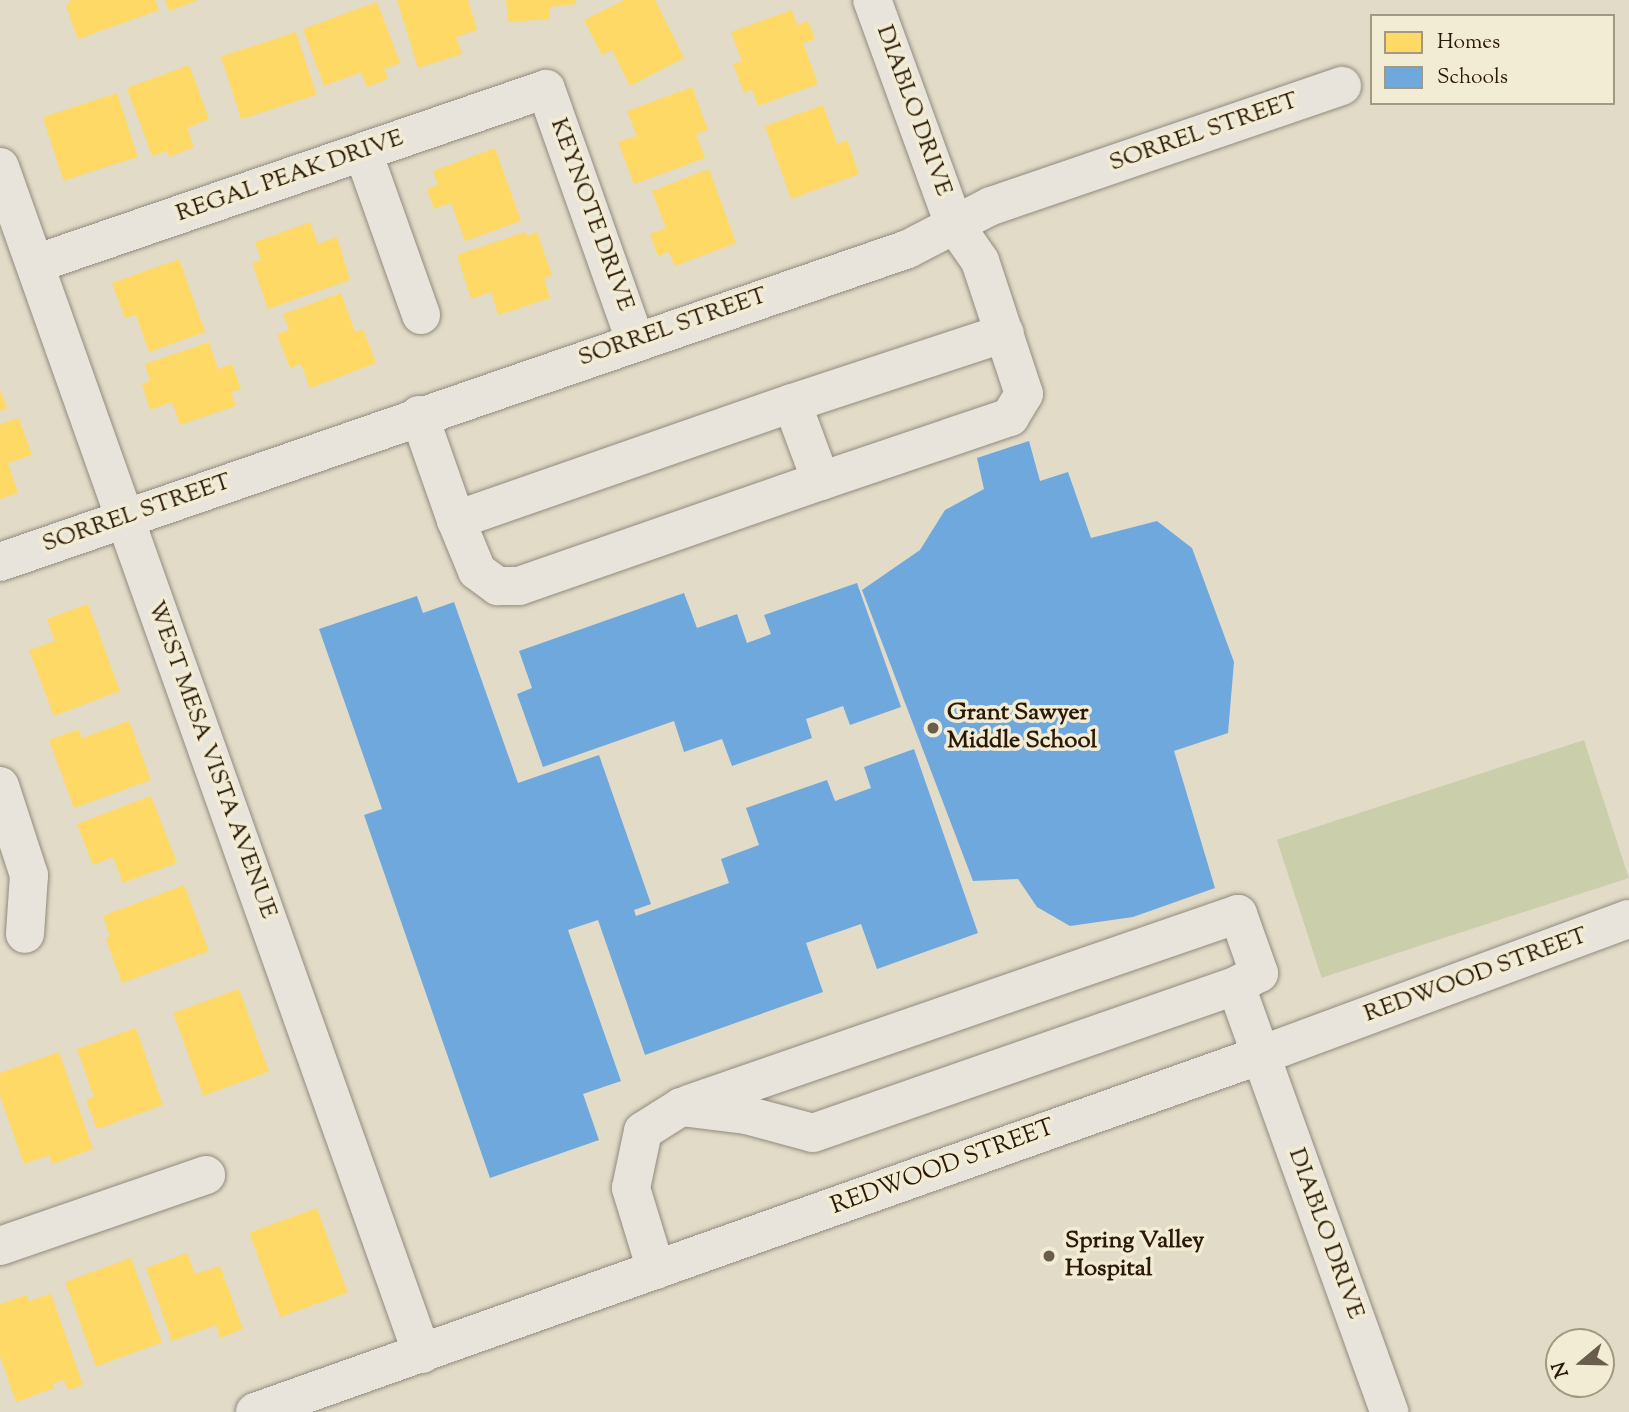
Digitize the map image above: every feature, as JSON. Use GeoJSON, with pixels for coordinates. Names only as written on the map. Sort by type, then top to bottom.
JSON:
{"type":"FeatureCollection","features":[{"type":"Feature","properties":{"kind":"street","name":"DIABLO DRIVE"},"geometry":{"type":"LineString","coordinates":[[419,415],[456,520],[482,578],[510,588],[1010,417],[1024,394],[1005,333],[980,261],[953,222],[872,0]]}},
{"type":"Feature","properties":{"kind":"street","name":"SORREL STREET"},"geometry":{"type":"LineString","coordinates":[[0,562],[419,415],[908,249],[953,222],[1342,86]]}},
{"type":"Feature","properties":{"kind":"street","name":"REGAL PEAK DRIVE"},"geometry":{"type":"LineString","coordinates":[[35,264],[546,89]]}},
{"type":"Feature","properties":{"kind":"street","name":"KEYNOTE DRIVE"},"geometry":{"type":"LineString","coordinates":[[546,89],[635,341]]}},
{"type":"Feature","properties":{"kind":"street"},"geometry":{"type":"LineString","coordinates":[[363,152],[421,315]]}},
{"type":"Feature","properties":{"kind":"street","name":"WEST MESA VISTA AVENUE"},"geometry":{"type":"LineString","coordinates":[[0,167],[422,1354]]}},
{"type":"Feature","properties":{"kind":"street"},"geometry":{"type":"LineString","coordinates":[[456,520],[792,403],[1005,333]]}},
{"type":"Feature","properties":{"kind":"street"},"geometry":{"type":"LineString","coordinates":[[792,403],[821,481]]}},
{"type":"Feature","properties":{"kind":"street"},"geometry":{"type":"LineString","coordinates":[[0,786],[29,875],[25,934]]}},
{"type":"Feature","properties":{"kind":"street"},"geometry":{"type":"LineString","coordinates":[[656,1270],[631,1188],[643,1131],[681,1107],[1238,914],[1259,973],[1236,986],[813,1133],[746,1115],[681,1107]]}},
{"type":"Feature","properties":{"kind":"street","name":"REDWOOD STREET"},"geometry":{"type":"LineString","coordinates":[[255,1412],[1261,1055],[1629,919]]}},
{"type":"Feature","properties":{"kind":"street","name":"DIABLO DRIVE"},"geometry":{"type":"LineString","coordinates":[[1236,986],[1389,1412]]}},
{"type":"Feature","properties":{"kind":"street"},"geometry":{"type":"LineString","coordinates":[[0,1246],[206,1175]]}},
{"type":"Feature","properties":{"kind":"green space"},"geometry":{"type":"Polygon","coordinates":[[[1584,740],[1629,878],[1322,978],[1277,840],[1584,740]]]}},
{"type":"Feature","properties":{"kind":"building: Homes"},"geometry":{"type":"Polygon","coordinates":[[[71,0],[155,0],[159,10],[78,39],[66,6],[71,0]]]}},
{"type":"Feature","properties":{"kind":"building: Homes"},"geometry":{"type":"Polygon","coordinates":[[[165,0],[198,0],[169,11],[165,0]]]}},
{"type":"Feature","properties":{"kind":"building: Homes"},"geometry":{"type":"Polygon","coordinates":[[[397,0],[468,0],[477,30],[456,37],[462,54],[418,68],[397,0]]]}},
{"type":"Feature","properties":{"kind":"building: Homes"},"geometry":{"type":"Polygon","coordinates":[[[506,0],[576,0],[576,4],[549,7],[550,19],[508,22],[506,0]]]}},
{"type":"Feature","properties":{"kind":"building: Homes"},"geometry":{"type":"Polygon","coordinates":[[[624,0],[655,0],[684,58],[630,86],[612,50],[602,55],[584,20],[624,0]]]}},
{"type":"Feature","properties":{"kind":"building: Homes"},"geometry":{"type":"Polygon","coordinates":[[[377,2],[400,63],[384,69],[388,79],[367,87],[361,72],[324,86],[303,29],[377,2]]]}},
{"type":"Feature","properties":{"kind":"building: Homes"},"geometry":{"type":"Polygon","coordinates":[[[792,10],[797,25],[808,21],[815,39],[803,43],[818,84],[758,106],[752,89],[744,93],[733,64],[742,61],[731,32],[792,10]]]}},
{"type":"Feature","properties":{"kind":"building: Homes"},"geometry":{"type":"Polygon","coordinates":[[[296,32],[316,95],[241,119],[221,56],[296,32]]]}},
{"type":"Feature","properties":{"kind":"building: Homes"},"geometry":{"type":"Polygon","coordinates":[[[189,65],[209,119],[187,128],[194,147],[169,157],[167,151],[152,156],[127,88],[189,65]]]}},
{"type":"Feature","properties":{"kind":"building: Homes"},"geometry":{"type":"Polygon","coordinates":[[[692,87],[708,130],[696,134],[705,158],[634,184],[618,142],[637,136],[627,111],[692,87]]]}},
{"type":"Feature","properties":{"kind":"building: Homes"},"geometry":{"type":"Polygon","coordinates":[[[117,93],[138,157],[64,181],[43,117],[117,93]]]}},
{"type":"Feature","properties":{"kind":"building: Homes"},"geometry":{"type":"Polygon","coordinates":[[[823,105],[837,144],[847,140],[859,174],[791,199],[765,126],[823,105]]]}},
{"type":"Feature","properties":{"kind":"building: Homes"},"geometry":{"type":"Polygon","coordinates":[[[495,148],[521,221],[465,241],[451,203],[434,209],[427,189],[438,185],[433,171],[495,148]]]}},
{"type":"Feature","properties":{"kind":"building: Homes"},"geometry":{"type":"Polygon","coordinates":[[[709,169],[736,243],[675,266],[669,252],[658,256],[650,234],[666,228],[652,191],[709,169]]]}},
{"type":"Feature","properties":{"kind":"building: Homes"},"geometry":{"type":"Polygon","coordinates":[[[310,222],[318,244],[337,237],[350,280],[268,309],[252,263],[261,260],[255,242],[310,222]]]}},
{"type":"Feature","properties":{"kind":"building: Homes"},"geometry":{"type":"Polygon","coordinates":[[[525,232],[527,236],[537,232],[552,275],[544,278],[550,298],[498,315],[491,292],[471,299],[457,255],[525,232]]]}},
{"type":"Feature","properties":{"kind":"building: Homes"},"geometry":{"type":"Polygon","coordinates":[[[179,259],[205,332],[149,352],[136,315],[125,318],[112,283],[179,259]]]}},
{"type":"Feature","properties":{"kind":"building: Homes"},"geometry":{"type":"Polygon","coordinates":[[[341,293],[355,332],[363,329],[376,363],[310,388],[301,364],[290,368],[277,334],[289,330],[283,314],[341,293]]]}},
{"type":"Feature","properties":{"kind":"building: Homes"},"geometry":{"type":"Polygon","coordinates":[[[209,342],[218,369],[232,364],[241,389],[231,392],[236,406],[180,425],[172,402],[150,410],[142,384],[150,381],[145,364],[209,342]]]}},
{"type":"Feature","properties":{"kind":"building: Homes"},"geometry":{"type":"Polygon","coordinates":[[[0,389],[7,408],[0,411],[0,389]]]}},
{"type":"Feature","properties":{"kind":"building: Homes"},"geometry":{"type":"Polygon","coordinates":[[[19,418],[32,455],[8,463],[18,493],[0,499],[0,424],[19,418]]]}},
{"type":"Feature","properties":{"kind":"building: Homes"},"geometry":{"type":"Polygon","coordinates":[[[88,604],[120,691],[54,716],[29,650],[55,641],[47,619],[88,604]]]}},
{"type":"Feature","properties":{"kind":"building: Homes"},"geometry":{"type":"Polygon","coordinates":[[[129,721],[151,780],[74,808],[49,740],[79,729],[82,738],[129,721]]]}},
{"type":"Feature","properties":{"kind":"building: Homes"},"geometry":{"type":"Polygon","coordinates":[[[151,796],[177,863],[123,883],[113,857],[93,865],[77,824],[151,796]]]}},
{"type":"Feature","properties":{"kind":"building: Homes"},"geometry":{"type":"Polygon","coordinates":[[[184,885],[209,951],[122,983],[106,939],[110,936],[103,916],[184,885]]]}},
{"type":"Feature","properties":{"kind":"building: Homes"},"geometry":{"type":"Polygon","coordinates":[[[239,989],[269,1072],[203,1096],[173,1013],[239,989]]]}},
{"type":"Feature","properties":{"kind":"building: Homes"},"geometry":{"type":"Polygon","coordinates":[[[136,1028],[163,1105],[97,1129],[86,1100],[94,1097],[77,1049],[136,1028]]]}},
{"type":"Feature","properties":{"kind":"building: Homes"},"geometry":{"type":"Polygon","coordinates":[[[59,1052],[93,1149],[52,1164],[49,1155],[24,1164],[0,1096],[0,1073],[59,1052]]]}},
{"type":"Feature","properties":{"kind":"building: Homes"},"geometry":{"type":"Polygon","coordinates":[[[317,1208],[348,1293],[280,1317],[249,1233],[317,1208]]]}},
{"type":"Feature","properties":{"kind":"building: Homes"},"geometry":{"type":"Polygon","coordinates":[[[187,1253],[195,1274],[220,1266],[243,1329],[220,1338],[216,1325],[172,1341],[146,1268],[187,1253]]]}},
{"type":"Feature","properties":{"kind":"building: Homes"},"geometry":{"type":"Polygon","coordinates":[[[131,1258],[162,1343],[96,1367],[65,1282],[131,1258]]]}},
{"type":"Feature","properties":{"kind":"building: Homes"},"geometry":{"type":"Polygon","coordinates":[[[51,1294],[83,1385],[68,1390],[64,1380],[53,1383],[54,1388],[16,1402],[0,1356],[0,1304],[26,1295],[29,1301],[51,1294]]]}},
{"type":"Feature","properties":{"kind":"building: Schools"},"geometry":{"type":"Polygon","coordinates":[[[1029,441],[1040,481],[1068,472],[1091,538],[1157,521],[1192,548],[1234,662],[1228,733],[1174,751],[1215,888],[1133,917],[1070,926],[1037,907],[1018,879],[973,881],[862,590],[920,550],[945,510],[984,489],[977,458],[1029,441]]]}},
{"type":"Feature","properties":{"kind":"building: Schools"},"geometry":{"type":"Polygon","coordinates":[[[857,583],[901,707],[850,725],[843,706],[806,719],[812,738],[732,766],[722,739],[684,752],[674,721],[543,767],[517,694],[532,688],[519,651],[684,593],[697,628],[737,614],[747,643],[771,634],[764,615],[857,583]]]}},
{"type":"Feature","properties":{"kind":"building: Schools"},"geometry":{"type":"Polygon","coordinates":[[[417,596],[423,613],[454,602],[518,783],[599,755],[651,904],[634,910],[636,916],[729,883],[721,859],[759,845],[746,808],[827,780],[835,801],[871,788],[864,767],[914,749],[978,933],[877,969],[861,924],[806,943],[823,992],[645,1055],[598,920],[568,930],[621,1081],[583,1094],[599,1140],[490,1178],[364,815],[382,809],[319,629],[417,596]]]}},
{"type":"Feature","properties":{"kind":"place","name":"Grant Sawyer Middle School"},"geometry":{"type":"Point","coordinates":[933,728]}},
{"type":"Feature","properties":{"kind":"place","name":"Spring Valley Hospital"},"geometry":{"type":"Point","coordinates":[1049,1256]}}]}
